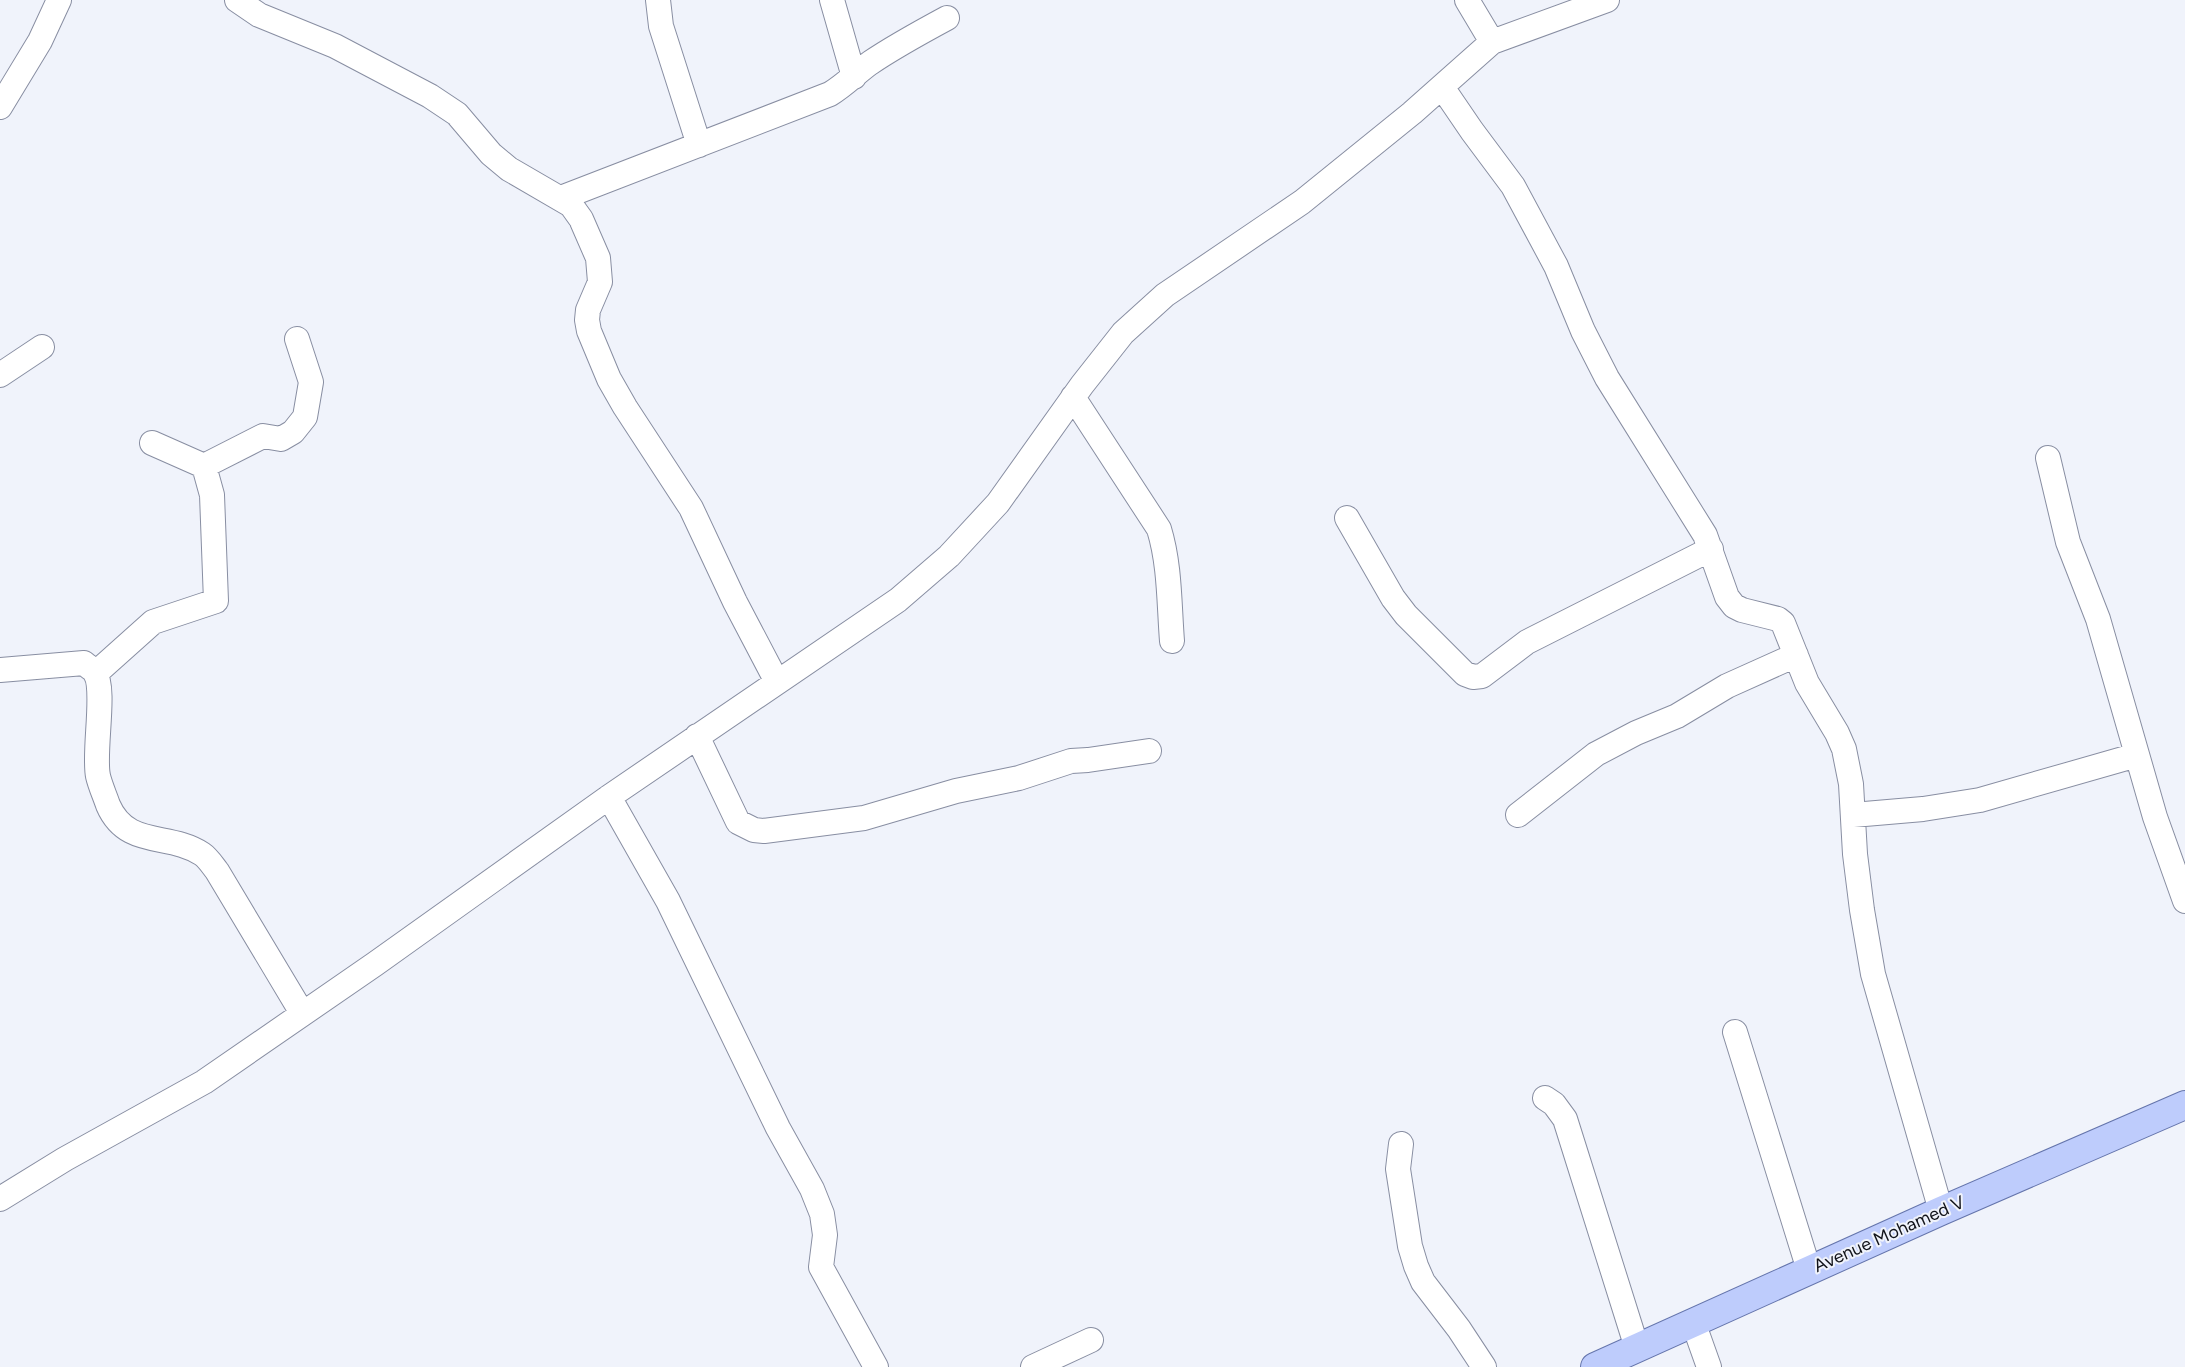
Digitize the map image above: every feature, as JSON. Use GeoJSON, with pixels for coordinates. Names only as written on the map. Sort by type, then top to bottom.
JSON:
{"type":"FeatureCollection","features":[{"type":"Feature","properties":{"kind":"main road","name":"Avenue Mohamed V"},"geometry":{"type":"LineString","coordinates":[[1595,1367],[1941,1211],[2185,1105]]}},
{"type":"Feature","properties":{"kind":"street"},"geometry":{"type":"LineString","coordinates":[[0,106],[40,41],[59,0]]}},
{"type":"Feature","properties":{"kind":"street"},"geometry":{"type":"LineString","coordinates":[[236,0],[259,15],[335,46],[430,96],[457,114],[491,154],[503,164],[570,205],[581,219],[598,258],[600,282],[588,310],[587,320],[589,331],[609,379],[625,408],[690,508],[734,602],[777,682]]}},
{"type":"Feature","properties":{"kind":"street"},"geometry":{"type":"LineString","coordinates":[[658,0],[661,26],[699,145]]}},
{"type":"Feature","properties":{"kind":"street"},"geometry":{"type":"LineString","coordinates":[[832,0],[854,76]]}},
{"type":"Feature","properties":{"kind":"street"},"geometry":{"type":"LineString","coordinates":[[1467,0],[1492,42]]}},
{"type":"Feature","properties":{"kind":"street"},"geometry":{"type":"LineString","coordinates":[[0,1199],[65,1159],[204,1082],[375,964],[609,797],[898,600],[949,556],[998,503],[1073,397],[1123,333],[1165,295],[1302,202],[1442,87],[1492,42],[1596,2]]}},
{"type":"Feature","properties":{"kind":"street"},"geometry":{"type":"LineString","coordinates":[[561,198],[830,94],[844,86],[886,52],[947,18]]}},
{"type":"Feature","properties":{"kind":"street"},"geometry":{"type":"LineString","coordinates":[[1442,87],[1512,186],[1556,266],[1583,330],[1607,378],[1694,517],[1711,549],[1727,597],[1734,606],[1778,619],[1788,631],[1807,683],[1830,720],[1844,749],[1851,784],[1862,910],[1873,974],[1941,1211]]}},
{"type":"Feature","properties":{"kind":"street"},"geometry":{"type":"LineString","coordinates":[[204,466],[263,436],[281,439],[293,432],[305,417],[311,382],[297,339]]}},
{"type":"Feature","properties":{"kind":"street"},"geometry":{"type":"LineString","coordinates":[[0,375],[42,347]]}},
{"type":"Feature","properties":{"kind":"street"},"geometry":{"type":"LineString","coordinates":[[1073,397],[1159,529],[1165,548],[1172,641]]}},
{"type":"Feature","properties":{"kind":"street"},"geometry":{"type":"LineString","coordinates":[[152,443],[204,466]]}},
{"type":"Feature","properties":{"kind":"street"},"geometry":{"type":"LineString","coordinates":[[2048,458],[2068,542],[2098,619],[2155,817],[2185,901]]}},
{"type":"Feature","properties":{"kind":"street"},"geometry":{"type":"LineString","coordinates":[[96,673],[153,622],[216,601],[212,495],[204,466]]}},
{"type":"Feature","properties":{"kind":"street"},"geometry":{"type":"LineString","coordinates":[[1347,518],[1401,609],[1465,674],[1473,677],[1482,676],[1535,638],[1711,549]]}},
{"type":"Feature","properties":{"kind":"street"},"geometry":{"type":"LineString","coordinates":[[1518,815],[1596,754],[1636,733],[1677,716],[1727,686],[1796,654]]}},
{"type":"Feature","properties":{"kind":"street"},"geometry":{"type":"LineString","coordinates":[[0,670],[84,663],[96,673],[100,688],[97,732],[98,776],[109,806],[116,818],[120,824],[137,835],[188,847],[204,855],[217,871],[302,1013]]}},
{"type":"Feature","properties":{"kind":"street"},"geometry":{"type":"LineString","coordinates":[[697,736],[738,822],[754,830],[764,831],[864,818],[956,791],[1019,778],[1071,761],[1149,751]]}},
{"type":"Feature","properties":{"kind":"street"},"geometry":{"type":"LineString","coordinates":[[1853,815],[1923,809],[1980,800],[2137,755]]}},
{"type":"Feature","properties":{"kind":"street"},"geometry":{"type":"LineString","coordinates":[[609,797],[668,901],[778,1128],[812,1189],[822,1214],[824,1235],[821,1267],[876,1367]]}},
{"type":"Feature","properties":{"kind":"street"},"geometry":{"type":"LineString","coordinates":[[1735,1032],[1809,1270]]}},
{"type":"Feature","properties":{"kind":"street"},"geometry":{"type":"LineString","coordinates":[[1545,1098],[1554,1104],[1565,1119],[1637,1348]]}},
{"type":"Feature","properties":{"kind":"street"},"geometry":{"type":"LineString","coordinates":[[1401,1144],[1398,1169],[1410,1246],[1416,1266],[1423,1282],[1460,1329],[1484,1367]]}},
{"type":"Feature","properties":{"kind":"street"},"geometry":{"type":"LineString","coordinates":[[1693,1322],[1709,1367]]}},
{"type":"Feature","properties":{"kind":"street"},"geometry":{"type":"LineString","coordinates":[[1033,1367],[1091,1340]]}}]}
